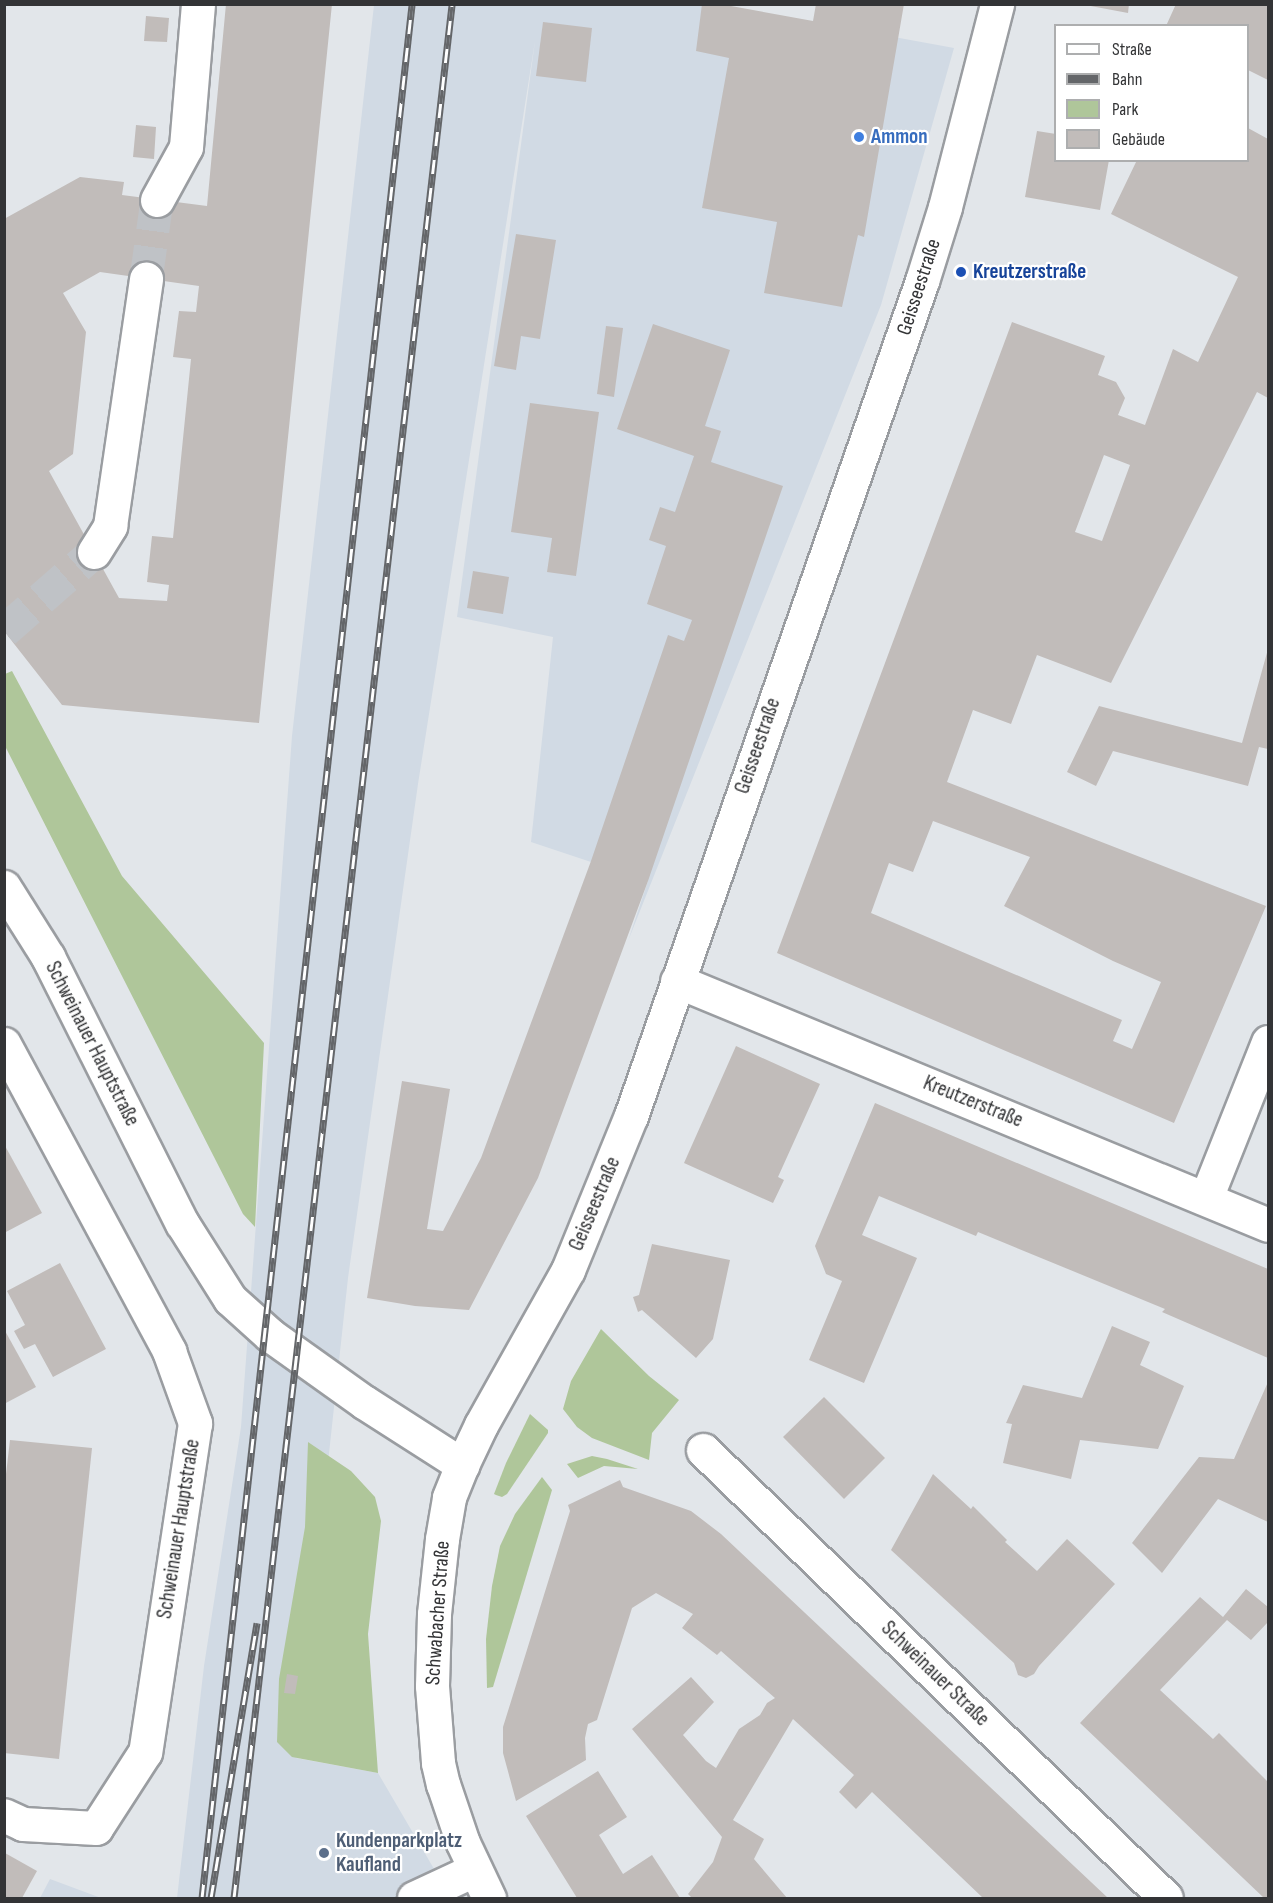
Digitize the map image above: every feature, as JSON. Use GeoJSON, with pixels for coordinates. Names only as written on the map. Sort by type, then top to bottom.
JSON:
{"type":"FeatureCollection","features":[{"type":"Feature","properties":{"kind":"street"},"geometry":{"type":"LineString","coordinates":[[157,200],[186,147],[198,4]]}},
{"type":"Feature","properties":{"kind":"street","name":"Geisseestraße"},"geometry":{"type":"LineString","coordinates":[[462,1465],[481,1425],[568,1270],[623,1138],[922,281],[948,197],[997,4]]}},
{"type":"Feature","properties":{"kind":"street"},"geometry":{"type":"LineString","coordinates":[[94,552],[110,526],[146,279]]}},
{"type":"Feature","properties":{"kind":"street","name":"Schweinauer Hauptstraße"},"geometry":{"type":"LineString","coordinates":[[4,887],[48,957],[198,1252],[230,1299],[270,1335],[364,1402],[462,1465]]}},
{"type":"Feature","properties":{"kind":"street","name":"Kreutzerstraße"},"geometry":{"type":"LineString","coordinates":[[677,981],[1269,1224]]}},
{"type":"Feature","properties":{"kind":"street"},"geometry":{"type":"LineString","coordinates":[[1206,1198],[1269,1042]]}},
{"type":"Feature","properties":{"kind":"street","name":"Schweinauer Hauptstraße"},"geometry":{"type":"LineString","coordinates":[[4,1044],[169,1351],[195,1423],[145,1752],[96,1828],[22,1824],[4,1815]]}},
{"type":"Feature","properties":{"kind":"street","name":"Schweinauer Straße"},"geometry":{"type":"LineString","coordinates":[[703,1450],[1166,1899]]}},
{"type":"Feature","properties":{"kind":"street","name":"Schwabacher Straße"},"geometry":{"type":"LineString","coordinates":[[462,1465],[449,1498],[442,1539],[434,1614],[432,1686],[438,1762],[452,1814],[481,1884]]}},
{"type":"Feature","properties":{"kind":"street"},"geometry":{"type":"LineString","coordinates":[[414,1899],[481,1884]]}},
{"type":"Feature","properties":{"kind":"shaded area"},"geometry":{"type":"Polygon","coordinates":[[[374,5],[720,5],[954,48],[881,305],[628,941],[648,881],[531,842],[553,637],[457,617],[535,41],[418,784],[348,1278],[296,1758],[378,1773],[451,1898],[177,1898],[204,1666],[241,1427],[292,736],[374,5]]]}},
{"type":"Feature","properties":{"kind":"shaded area"},"geometry":{"type":"Polygon","coordinates":[[[50,1879],[101,1898],[40,1898],[50,1879]]]}},
{"type":"Feature","properties":{"kind":"green space"},"geometry":{"type":"Polygon","coordinates":[[[12,671],[122,876],[264,1043],[255,1227],[243,1214],[5,746],[5,674],[12,671]]]}},
{"type":"Feature","properties":{"kind":"green space"},"geometry":{"type":"Polygon","coordinates":[[[601,1329],[649,1376],[679,1400],[652,1433],[649,1460],[592,1438],[577,1427],[563,1409],[571,1381],[601,1329]]]}},
{"type":"Feature","properties":{"kind":"green space"},"geometry":{"type":"Polygon","coordinates":[[[530,1414],[548,1430],[548,1433],[507,1494],[502,1497],[496,1495],[494,1494],[506,1463],[530,1414]]]}},
{"type":"Feature","properties":{"kind":"green space"},"geometry":{"type":"Polygon","coordinates":[[[308,1442],[351,1471],[375,1497],[381,1521],[368,1634],[378,1773],[292,1757],[277,1742],[279,1679],[305,1527],[308,1442]]]}},
{"type":"Feature","properties":{"kind":"green space"},"geometry":{"type":"Polygon","coordinates":[[[592,1456],[638,1469],[604,1466],[578,1478],[567,1464],[592,1456]]]}},
{"type":"Feature","properties":{"kind":"green space"},"geometry":{"type":"Polygon","coordinates":[[[542,1477],[552,1490],[493,1687],[487,1688],[486,1639],[492,1586],[500,1546],[515,1514],[542,1477]]]}},
{"type":"Feature","properties":{"kind":"building"},"geometry":{"type":"Polygon","coordinates":[[[226,4],[332,4],[259,723],[62,705],[4,631],[4,219],[80,177],[124,182],[122,195],[207,206],[226,4]],[[100,272],[63,293],[86,332],[73,454],[49,471],[119,598],[167,601],[169,585],[147,582],[152,536],[173,538],[191,359],[173,357],[179,311],[196,312],[199,286],[100,272]]]}},
{"type":"Feature","properties":{"kind":"building"},"geometry":{"type":"Polygon","coordinates":[[[702,4],[720,4],[813,21],[816,4],[904,4],[864,237],[858,235],[842,307],[764,293],[777,222],[702,208],[729,58],[696,51],[702,4]]]}},
{"type":"Feature","properties":{"kind":"building"},"geometry":{"type":"Polygon","coordinates":[[[1080,4],[1129,4],[1128,13],[1080,4]]]}},
{"type":"Feature","properties":{"kind":"building"},"geometry":{"type":"Polygon","coordinates":[[[1176,4],[1268,4],[1268,80],[1249,70],[1249,24],[1167,24],[1176,4]]]}},
{"type":"Feature","properties":{"kind":"building"},"geometry":{"type":"Polygon","coordinates":[[[146,16],[169,18],[167,42],[144,41],[146,16]]]}},
{"type":"Feature","properties":{"kind":"building"},"geometry":{"type":"Polygon","coordinates":[[[543,22],[592,28],[586,82],[536,76],[543,22]]]}},
{"type":"Feature","properties":{"kind":"building"},"geometry":{"type":"Polygon","coordinates":[[[136,125],[156,127],[154,159],[133,157],[136,125]]]}},
{"type":"Feature","properties":{"kind":"building"},"geometry":{"type":"Polygon","coordinates":[[[1249,129],[1268,139],[1268,398],[1257,392],[1111,683],[1037,655],[1011,724],[973,710],[947,782],[1266,906],[1174,1123],[777,953],[1012,322],[1105,356],[1098,375],[1116,382],[1125,398],[1118,415],[1145,425],[1173,349],[1198,362],[1238,277],[1111,214],[1136,162],[1249,162],[1249,129]],[[1104,455],[1075,532],[1102,541],[1130,465],[1104,455]],[[933,821],[913,872],[889,863],[871,913],[1122,1020],[1113,1041],[1132,1049],[1161,982],[1113,961],[1004,906],[1030,857],[933,821]]]}},
{"type":"Feature","properties":{"kind":"building"},"geometry":{"type":"Polygon","coordinates":[[[1037,131],[1054,134],[1054,162],[1109,162],[1100,210],[1025,197],[1037,131]]]}},
{"type":"Feature","properties":{"kind":"building"},"geometry":{"type":"Polygon","coordinates":[[[516,234],[556,240],[540,339],[521,336],[516,370],[494,366],[516,234]]]}},
{"type":"Feature","properties":{"kind":"building"},"geometry":{"type":"Polygon","coordinates":[[[653,324],[730,350],[705,426],[721,431],[711,462],[783,486],[648,881],[538,1178],[469,1310],[415,1306],[367,1298],[402,1081],[450,1089],[427,1229],[443,1231],[481,1158],[591,861],[668,635],[684,641],[692,620],[647,604],[666,546],[649,540],[660,507],[675,512],[694,456],[617,429],[653,324]]]}},
{"type":"Feature","properties":{"kind":"building"},"geometry":{"type":"Polygon","coordinates":[[[606,326],[623,328],[614,397],[597,394],[606,326]]]}},
{"type":"Feature","properties":{"kind":"building"},"geometry":{"type":"Polygon","coordinates":[[[530,403],[599,412],[576,576],[547,572],[552,538],[511,532],[530,403]]]}},
{"type":"Feature","properties":{"kind":"building"},"geometry":{"type":"Polygon","coordinates":[[[473,571],[509,577],[503,614],[467,608],[473,571]]]}},
{"type":"Feature","properties":{"kind":"building"},"geometry":{"type":"Polygon","coordinates":[[[1268,649],[1268,749],[1259,747],[1248,786],[1113,751],[1096,786],[1067,772],[1099,706],[1242,743],[1268,649]]]}},
{"type":"Feature","properties":{"kind":"building"},"geometry":{"type":"Polygon","coordinates":[[[736,1046],[820,1084],[778,1177],[784,1180],[773,1203],[684,1163],[736,1046]]]}},
{"type":"Feature","properties":{"kind":"building"},"geometry":{"type":"Polygon","coordinates":[[[875,1103],[1268,1269],[1268,1358],[1162,1312],[1165,1309],[978,1232],[976,1236],[879,1196],[862,1235],[917,1258],[864,1383],[809,1360],[842,1281],[826,1274],[815,1246],[875,1103]]]}},
{"type":"Feature","properties":{"kind":"building"},"geometry":{"type":"Polygon","coordinates":[[[4,1144],[42,1213],[4,1233],[4,1144]]]}},
{"type":"Feature","properties":{"kind":"building"},"geometry":{"type":"Polygon","coordinates":[[[652,1244],[730,1260],[713,1339],[696,1358],[642,1310],[638,1312],[633,1297],[639,1295],[652,1244]]]}},
{"type":"Feature","properties":{"kind":"building"},"geometry":{"type":"Polygon","coordinates":[[[60,1263],[106,1349],[53,1377],[35,1344],[24,1349],[14,1331],[25,1325],[7,1291],[60,1263]]]}},
{"type":"Feature","properties":{"kind":"building"},"geometry":{"type":"Polygon","coordinates":[[[1112,1326],[1150,1342],[1140,1365],[1184,1386],[1158,1449],[1080,1440],[1071,1479],[1003,1463],[1012,1424],[1006,1423],[1023,1385],[1082,1398],[1112,1326]]]}},
{"type":"Feature","properties":{"kind":"building"},"geometry":{"type":"Polygon","coordinates":[[[4,1329],[36,1387],[4,1404],[4,1329]]]}},
{"type":"Feature","properties":{"kind":"building"},"geometry":{"type":"Polygon","coordinates":[[[1268,1382],[1268,1522],[1218,1499],[1162,1573],[1132,1543],[1199,1457],[1234,1459],[1268,1382]]]}},
{"type":"Feature","properties":{"kind":"building"},"geometry":{"type":"Polygon","coordinates":[[[824,1397],[885,1458],[844,1499],[783,1437],[824,1397]]]}},
{"type":"Feature","properties":{"kind":"building"},"geometry":{"type":"Polygon","coordinates":[[[10,1440],[92,1448],[59,1759],[4,1753],[4,1491],[10,1440]]]}},
{"type":"Feature","properties":{"kind":"building"},"geometry":{"type":"Polygon","coordinates":[[[933,1474],[971,1509],[973,1506],[1007,1540],[1005,1542],[1037,1571],[1067,1539],[1115,1584],[1034,1674],[1026,1678],[1018,1675],[1014,1663],[891,1550],[933,1474]]]}},
{"type":"Feature","properties":{"kind":"building"},"geometry":{"type":"Polygon","coordinates":[[[620,1480],[623,1487],[691,1511],[721,1534],[1108,1898],[983,1898],[872,1792],[856,1809],[839,1792],[854,1775],[793,1719],[733,1820],[764,1839],[754,1859],[787,1898],[692,1898],[688,1894],[713,1862],[722,1837],[632,1729],[691,1677],[714,1702],[683,1735],[706,1761],[716,1768],[739,1729],[760,1715],[767,1703],[775,1698],[721,1651],[717,1655],[682,1628],[693,1614],[656,1593],[632,1608],[597,1720],[588,1724],[585,1738],[586,1760],[516,1801],[503,1753],[503,1727],[570,1511],[568,1505],[620,1480]]]}},
{"type":"Feature","properties":{"kind":"building"},"geometry":{"type":"Polygon","coordinates":[[[1246,1589],[1268,1607],[1268,1622],[1251,1640],[1227,1620],[1160,1690],[1213,1739],[1219,1733],[1268,1782],[1268,1898],[1264,1898],[1080,1723],[1200,1597],[1223,1617],[1246,1589]]]}},
{"type":"Feature","properties":{"kind":"building"},"geometry":{"type":"Polygon","coordinates":[[[287,1674],[298,1676],[295,1694],[284,1693],[287,1674]]]}},
{"type":"Feature","properties":{"kind":"building"},"geometry":{"type":"Polygon","coordinates":[[[598,1771],[627,1817],[599,1835],[623,1874],[652,1855],[680,1898],[577,1898],[526,1816],[598,1771]]]}},
{"type":"Feature","properties":{"kind":"building"},"geometry":{"type":"Polygon","coordinates":[[[5,1853],[37,1871],[22,1898],[5,1898],[5,1853]]]}},
{"type":"Feature","properties":{"kind":"tunnel"},"geometry":{"type":"LineString","coordinates":[[146,279],[157,200]]}},
{"type":"Feature","properties":{"kind":"tunnel"},"geometry":{"type":"LineString","coordinates":[[4,631],[94,552]]}},
{"type":"Feature","properties":{"kind":"railway"},"geometry":{"type":"LineString","coordinates":[[202,1898],[412,4]]}},
{"type":"Feature","properties":{"kind":"railway"},"geometry":{"type":"LineString","coordinates":[[234,1898],[452,4]]}},
{"type":"Feature","properties":{"kind":"railway"},"geometry":{"type":"LineString","coordinates":[[211,1898],[257,1623]]}},
{"type":"Feature","properties":{"kind":"place","name":"Ammon"},"geometry":{"type":"Point","coordinates":[859,137]}},
{"type":"Feature","properties":{"kind":"place","name":"Kreutzerstraße"},"geometry":{"type":"Point","coordinates":[961,272]}},
{"type":"Feature","properties":{"kind":"place","name":"Kundenparkplatz Kaufland"},"geometry":{"type":"Point","coordinates":[324,1853]}}]}
